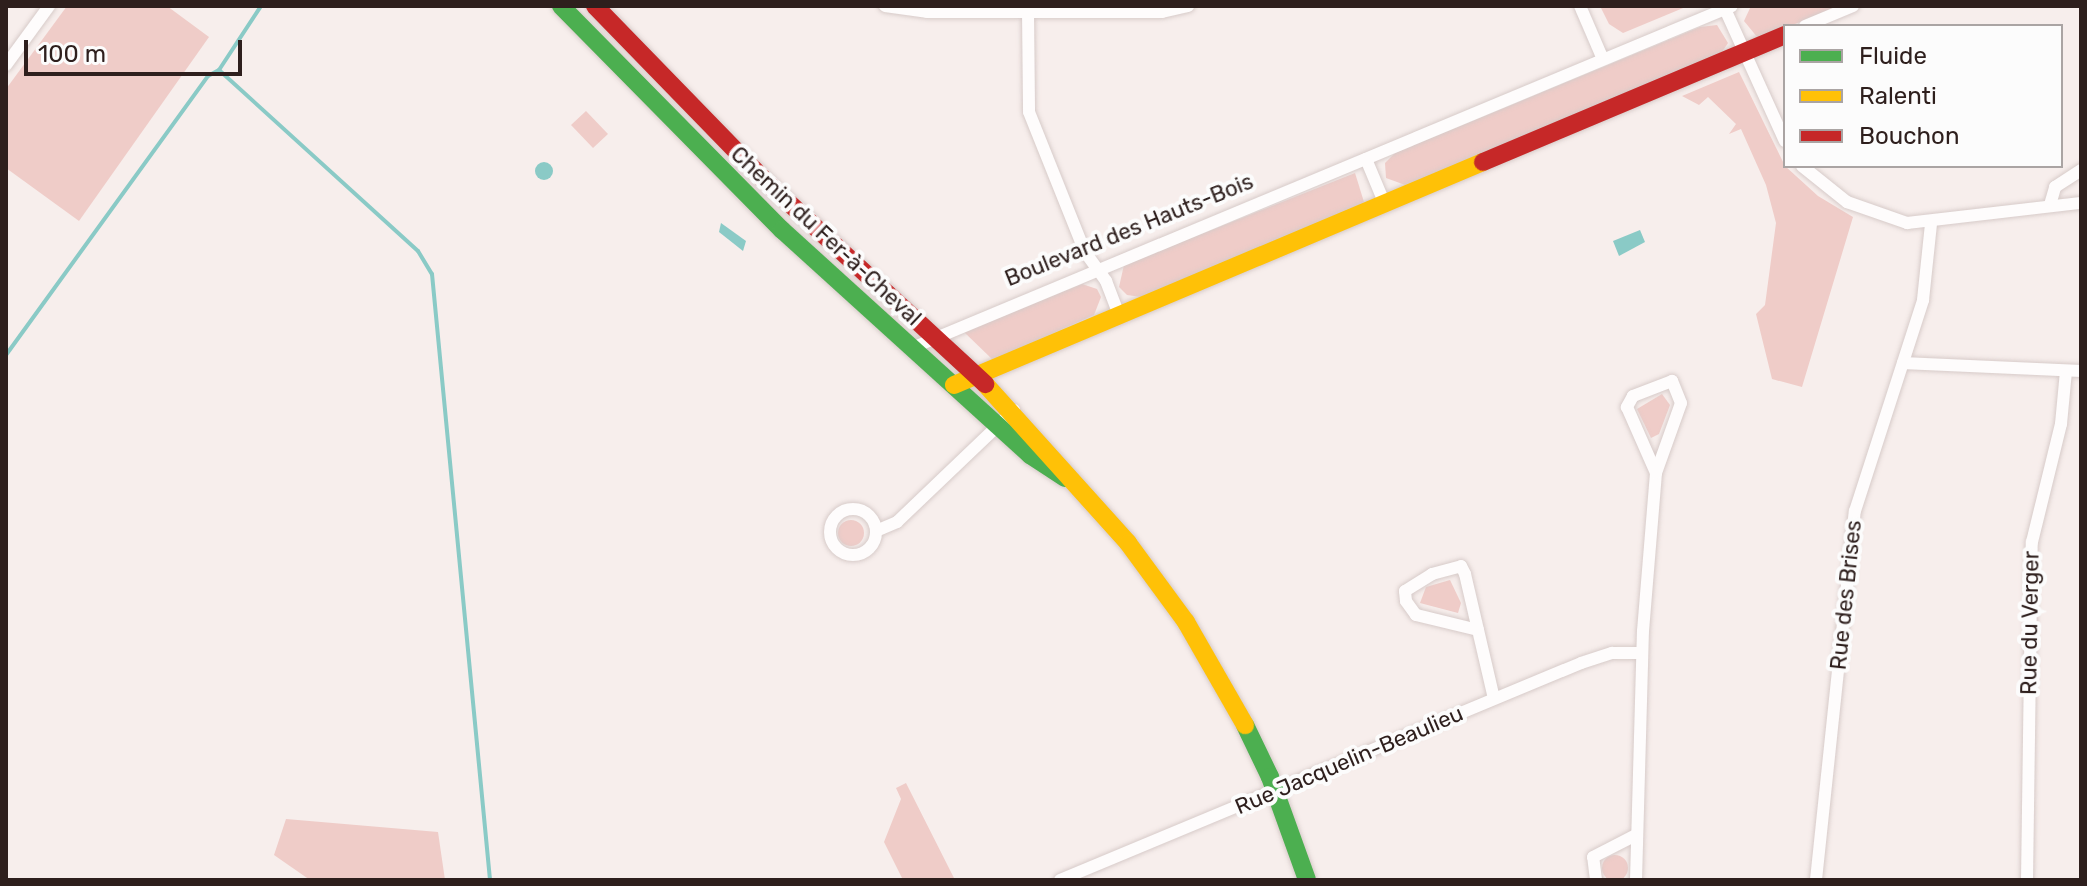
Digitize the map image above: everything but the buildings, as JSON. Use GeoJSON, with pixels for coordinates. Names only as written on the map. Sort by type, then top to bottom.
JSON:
{"type":"FeatureCollection","features":[{"type":"Feature","properties":{"kind":"street"},"geometry":{"type":"LineString","coordinates":[[6,65],[49,6]]}},
{"type":"Feature","properties":{"kind":"street","name":"Chemin du Fer-à-Cheval"},"geometry":{"type":"LineString","coordinates":[[561,6],[715,166],[999,426],[1074,484]]}},
{"type":"Feature","properties":{"kind":"street","name":"Chemin du Fer-à-Cheval"},"geometry":{"type":"LineString","coordinates":[[595,6],[762,178],[937,335],[1014,410],[1074,484],[1128,543],[1186,622],[1237,709],[1276,791],[1307,880]]}},
{"type":"Feature","properties":{"kind":"street"},"geometry":{"type":"LineString","coordinates":[[885,6],[927,12],[1162,12],[1188,6]]}},
{"type":"Feature","properties":{"kind":"street"},"geometry":{"type":"LineString","coordinates":[[1580,6],[1602,57]]}},
{"type":"Feature","properties":{"kind":"street"},"geometry":{"type":"LineString","coordinates":[[1810,24],[1853,6]]}},
{"type":"Feature","properties":{"kind":"street"},"geometry":{"type":"LineString","coordinates":[[1728,8],[1783,137]]}},
{"type":"Feature","properties":{"kind":"street","name":"Boulevard des Hauts-Bois"},"geometry":{"type":"LineString","coordinates":[[912,348],[1602,57],[1728,8]]}},
{"type":"Feature","properties":{"kind":"street"},"geometry":{"type":"LineString","coordinates":[[1028,11],[1029,112],[1119,315]]}},
{"type":"Feature","properties":{"kind":"street"},"geometry":{"type":"LineString","coordinates":[[954,385],[1783,36]]}},
{"type":"Feature","properties":{"kind":"street"},"geometry":{"type":"LineString","coordinates":[[1366,159],[1384,202]]}},
{"type":"Feature","properties":{"kind":"street"},"geometry":{"type":"LineString","coordinates":[[1805,168],[1860,209],[1893,221],[1931,224],[2081,203]]}},
{"type":"Feature","properties":{"kind":"street"},"geometry":{"type":"LineString","coordinates":[[2050,205],[2055,187],[2081,170]]}},
{"type":"Feature","properties":{"kind":"street","name":"Rue des Brises"},"geometry":{"type":"LineString","coordinates":[[1816,880],[1852,526],[1925,293],[1931,224]]}},
{"type":"Feature","properties":{"kind":"street"},"geometry":{"type":"LineString","coordinates":[[1903,363],[2081,371]]}},
{"type":"Feature","properties":{"kind":"street","name":"Rue du Verger"},"geometry":{"type":"LineString","coordinates":[[2027,880],[2032,542],[2061,424],[2066,371]]}},
{"type":"Feature","properties":{"kind":"street"},"geometry":{"type":"LineString","coordinates":[[1636,880],[1643,631],[1656,473],[1681,403],[1672,381],[1633,396],[1627,407],[1656,473]]}},
{"type":"Feature","properties":{"kind":"street"},"geometry":{"type":"LineString","coordinates":[[876,531],[897,522],[1014,410]]}},
{"type":"Feature","properties":{"kind":"street"},"geometry":{"type":"LineString","coordinates":[[1478,630],[1416,615],[1405,591],[1460,565],[1478,630],[1494,699]]}},
{"type":"Feature","properties":{"kind":"street","name":"Rue Jacquelin-Beaulieu"},"geometry":{"type":"LineString","coordinates":[[1060,880],[1605,654],[1642,653]]}},
{"type":"Feature","properties":{"kind":"street"},"geometry":{"type":"LineString","coordinates":[[1596,880],[1593,857],[1636,835]]}},
{"type":"Feature","properties":{"kind":"street"},"geometry":{"type":"LineString","coordinates":[[1095,866],[1098,880]]}},
{"type":"Feature","properties":{"kind":"shaded area"},"geometry":{"type":"Polygon","coordinates":[[[67,6],[167,6],[209,37],[79,221],[6,168],[6,89],[67,6]]]}},
{"type":"Feature","properties":{"kind":"shaded area"},"geometry":{"type":"Polygon","coordinates":[[[1600,6],[1688,6],[1623,33],[1609,24],[1600,6]]]}},
{"type":"Feature","properties":{"kind":"shaded area"},"geometry":{"type":"Polygon","coordinates":[[[1751,6],[1842,6],[1795,24],[1783,24],[1783,28],[1758,38],[1744,21],[1751,6]]]}},
{"type":"Feature","properties":{"kind":"shaded area"},"geometry":{"type":"Polygon","coordinates":[[[1717,25],[1728,43],[1720,55],[1408,186],[1386,178],[1385,163],[1395,153],[1700,27],[1717,25]]]}},
{"type":"Feature","properties":{"kind":"shaded area"},"geometry":{"type":"Polygon","coordinates":[[[1739,72],[1783,162],[1783,168],[1787,168],[1818,196],[1853,217],[1802,387],[1772,379],[1756,314],[1765,305],[1776,223],[1766,185],[1741,129],[1729,134],[1736,124],[1708,97],[1699,105],[1682,96],[1739,72]]]}},
{"type":"Feature","properties":{"kind":"shaded area"},"geometry":{"type":"Polygon","coordinates":[[[586,111],[608,134],[593,148],[571,125],[586,111]]]}},
{"type":"Feature","properties":{"kind":"shaded area"},"geometry":{"type":"Polygon","coordinates":[[[1355,173],[1364,202],[1359,206],[1141,297],[1127,295],[1119,287],[1124,265],[1355,173]]]}},
{"type":"Feature","properties":{"kind":"shaded area"},"geometry":{"type":"Polygon","coordinates":[[[1082,284],[1097,289],[1101,297],[1094,315],[993,360],[964,332],[1082,284]]]}},
{"type":"Feature","properties":{"kind":"shaded area"},"geometry":{"type":"Polygon","coordinates":[[[1662,394],[1670,405],[1659,434],[1651,438],[1637,409],[1662,394]]]}},
{"type":"Feature","properties":{"kind":"shaded area"},"geometry":{"type":"Polygon","coordinates":[[[851,520],[860,524],[864,533],[860,542],[851,546],[842,542],[838,533],[842,524],[851,520]]]}},
{"type":"Feature","properties":{"kind":"shaded area"},"geometry":{"type":"Polygon","coordinates":[[[1450,580],[1461,603],[1458,613],[1420,603],[1426,587],[1450,580]]]}},
{"type":"Feature","properties":{"kind":"shaded area"},"geometry":{"type":"Polygon","coordinates":[[[906,783],[955,880],[903,880],[884,842],[901,799],[896,788],[906,783]]]}},
{"type":"Feature","properties":{"kind":"shaded area"},"geometry":{"type":"Polygon","coordinates":[[[286,819],[438,832],[445,880],[310,880],[274,855],[286,819]]]}},
{"type":"Feature","properties":{"kind":"shaded area"},"geometry":{"type":"Polygon","coordinates":[[[1615,855],[1624,859],[1628,868],[1624,877],[1615,881],[1606,877],[1602,868],[1606,859],[1615,855]]]}},
{"type":"Feature","properties":{"kind":"water"},"geometry":{"type":"Polygon","coordinates":[[[544,162],[553,171],[544,180],[535,171],[544,162]]]}},
{"type":"Feature","properties":{"kind":"water"},"geometry":{"type":"Polygon","coordinates":[[[721,223],[746,241],[743,251],[719,232],[721,223]]]}},
{"type":"Feature","properties":{"kind":"water"},"geometry":{"type":"Polygon","coordinates":[[[1640,230],[1645,242],[1619,256],[1613,241],[1640,230]]]}},
{"type":"Feature","properties":{"kind":"waterway"},"geometry":{"type":"LineString","coordinates":[[219,70],[261,6]]}},
{"type":"Feature","properties":{"kind":"waterway"},"geometry":{"type":"LineString","coordinates":[[6,355],[208,76],[219,70],[418,251],[432,274],[490,880]]}},
{"type":"Feature","properties":{"kind":"traffic: fast"},"geometry":{"type":"LineString","coordinates":[[561,6],[782,230],[1030,455],[1065,478]]}},
{"type":"Feature","properties":{"kind":"traffic: fast"},"geometry":{"type":"LineString","coordinates":[[1245,725],[1270,777],[1307,880]]}},
{"type":"Feature","properties":{"kind":"traffic: slow"},"geometry":{"type":"LineString","coordinates":[[954,385],[1483,162]]}},
{"type":"Feature","properties":{"kind":"traffic: slow"},"geometry":{"type":"LineString","coordinates":[[985,384],[1128,543],[1186,622],[1245,725]]}},
{"type":"Feature","properties":{"kind":"traffic: jam"},"geometry":{"type":"LineString","coordinates":[[595,6],[762,178],[985,384]]}},
{"type":"Feature","properties":{"kind":"traffic: jam"},"geometry":{"type":"LineString","coordinates":[[1483,162],[1783,36]]}}]}
